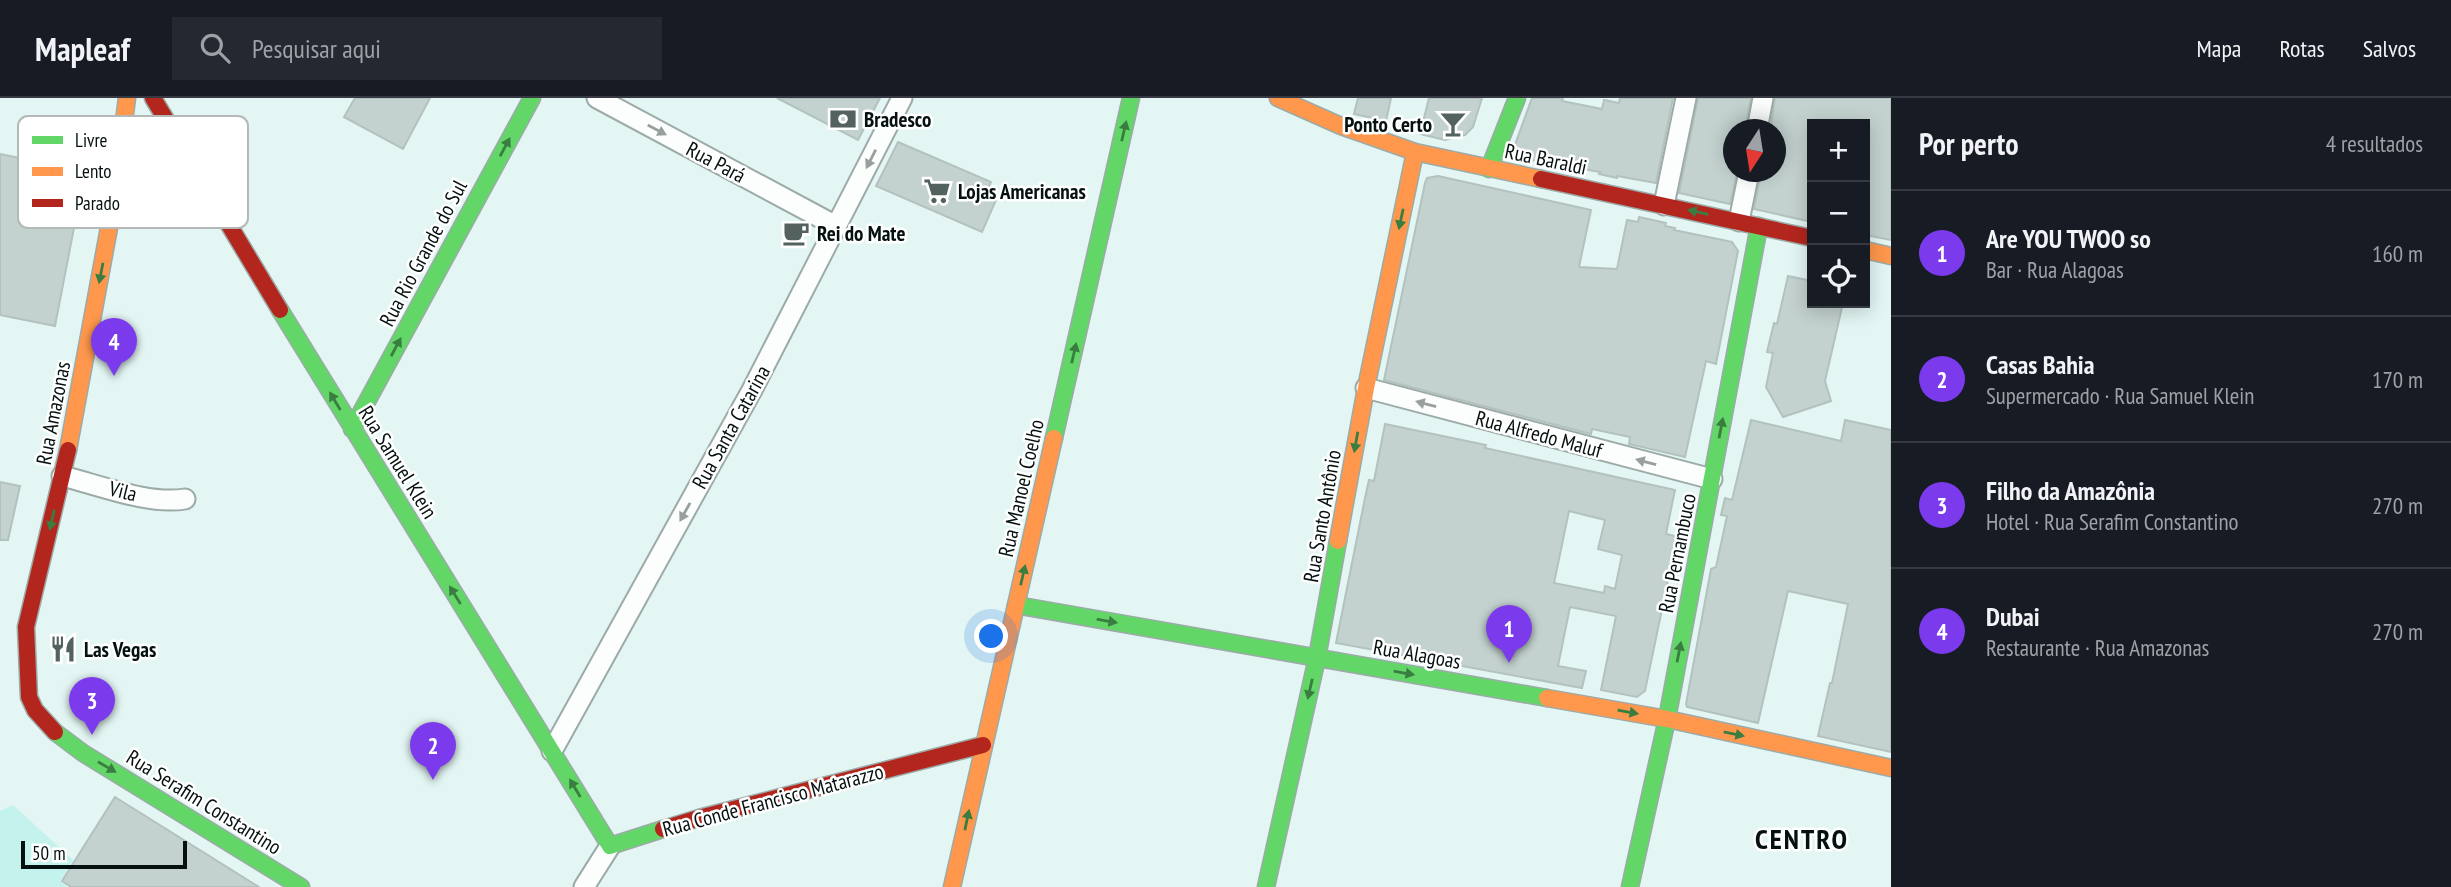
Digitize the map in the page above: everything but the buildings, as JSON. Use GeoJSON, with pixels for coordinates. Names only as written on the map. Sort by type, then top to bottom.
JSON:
{"type":"FeatureCollection","features":[{"type":"Feature","properties":{"kind":"street","name":"Rua Amazonas"},"geometry":{"type":"LineString","coordinates":[[125,116],[127,98]]}},
{"type":"Feature","properties":{"kind":"street","name":"Rua Samuel Klein"},"geometry":{"type":"LineString","coordinates":[[153,98],[164,116]]}},
{"type":"Feature","properties":{"kind":"street","name":"Rua Rio Grande do Sul"},"geometry":{"type":"LineString","coordinates":[[352,429],[532,98]]}},
{"type":"Feature","properties":{"kind":"street","name":"Rua Pará"},"geometry":{"type":"LineString","coordinates":[[597,98],[836,226]]}},
{"type":"Feature","properties":{"kind":"street","name":"Rua Santa Catarina"},"geometry":{"type":"LineString","coordinates":[[552,751],[752,390],[902,98]]}},
{"type":"Feature","properties":{"kind":"street","name":"Rua Manoel Coelho"},"geometry":{"type":"LineString","coordinates":[[952,887],[1131,98]]}},
{"type":"Feature","properties":{"kind":"street","name":"Rua Baraldi"},"geometry":{"type":"LineString","coordinates":[[1278,98],[1341,126],[1415,152],[1807,237]]}},
{"type":"Feature","properties":{"kind":"street"},"geometry":{"type":"LineString","coordinates":[[1489,169],[1517,98]]}},
{"type":"Feature","properties":{"kind":"street"},"geometry":{"type":"LineString","coordinates":[[1664,205],[1686,98]]}},
{"type":"Feature","properties":{"kind":"street"},"geometry":{"type":"LineString","coordinates":[[1759,119],[1763,98]]}},
{"type":"Feature","properties":{"kind":"street","name":"Rua Santo Antônio"},"geometry":{"type":"LineString","coordinates":[[1266,887],[1317,658],[1366,388],[1415,152]]}},
{"type":"Feature","properties":{"kind":"street"},"geometry":{"type":"LineString","coordinates":[[1739,222],[1747,182]]}},
{"type":"Feature","properties":{"kind":"street","name":"Rua Pernambuco"},"geometry":{"type":"LineString","coordinates":[[1630,887],[1667,719],[1759,226]]}},
{"type":"Feature","properties":{"kind":"street","name":"Rua Amazonas"},"geometry":{"type":"LineString","coordinates":[[51,729],[35,710],[29,697],[26,627],[62,476],[109,228]]}},
{"type":"Feature","properties":{"kind":"street","name":"Rua Samuel Klein"},"geometry":{"type":"LineString","coordinates":[[230,228],[610,846]]}},
{"type":"Feature","properties":{"kind":"street"},"geometry":{"type":"LineString","coordinates":[[1870,251],[1891,256]]}},
{"type":"Feature","properties":{"kind":"street","name":"Rua Alfredo Maluf"},"geometry":{"type":"LineString","coordinates":[[1366,388],[1712,479]]}},
{"type":"Feature","properties":{"kind":"street","name":"Vila"},"geometry":{"type":"LineString","coordinates":[[62,476],[152,498],[173,501],[185,499]]}},
{"type":"Feature","properties":{"kind":"street","name":"Rua Alagoas"},"geometry":{"type":"LineString","coordinates":[[1016,605],[1667,719],[1891,768]]}},
{"type":"Feature","properties":{"kind":"street","name":"Rua Serafim Constantino"},"geometry":{"type":"LineString","coordinates":[[51,729],[83,753],[301,887]]}},
{"type":"Feature","properties":{"kind":"street","name":"Rua Conde Francisco Matarazzo"},"geometry":{"type":"LineString","coordinates":[[610,846],[699,818],[983,745]]}},
{"type":"Feature","properties":{"kind":"street"},"geometry":{"type":"LineString","coordinates":[[584,887],[610,846]]}},
{"type":"Feature","properties":{"kind":"shaded area"},"geometry":{"type":"Polygon","coordinates":[[[13,805],[73,860],[60,881],[68,887],[0,887],[0,811],[13,805]]]}},
{"type":"Feature","properties":{"kind":"traffic: fast"},"geometry":{"type":"LineString","coordinates":[[352,429],[532,98]]}},
{"type":"Feature","properties":{"kind":"traffic: fast"},"geometry":{"type":"LineString","coordinates":[[1054,438],[1131,98]]}},
{"type":"Feature","properties":{"kind":"traffic: fast"},"geometry":{"type":"LineString","coordinates":[[1489,169],[1517,98]]}},
{"type":"Feature","properties":{"kind":"traffic: fast"},"geometry":{"type":"LineString","coordinates":[[1630,887],[1667,719],[1759,226]]}},
{"type":"Feature","properties":{"kind":"traffic: fast"},"geometry":{"type":"LineString","coordinates":[[280,310],[610,846],[663,829]]}},
{"type":"Feature","properties":{"kind":"traffic: fast"},"geometry":{"type":"LineString","coordinates":[[1266,887],[1317,658],[1338,541]]}},
{"type":"Feature","properties":{"kind":"traffic: fast"},"geometry":{"type":"LineString","coordinates":[[1016,605],[1547,698]]}},
{"type":"Feature","properties":{"kind":"traffic: fast"},"geometry":{"type":"LineString","coordinates":[[55,732],[83,753],[301,887]]}},
{"type":"Feature","properties":{"kind":"traffic: slow"},"geometry":{"type":"LineString","coordinates":[[125,116],[127,98]]}},
{"type":"Feature","properties":{"kind":"traffic: slow"},"geometry":{"type":"LineString","coordinates":[[1278,98],[1341,126],[1415,152],[1541,179]]}},
{"type":"Feature","properties":{"kind":"traffic: slow"},"geometry":{"type":"LineString","coordinates":[[1338,541],[1366,388],[1415,152]]}},
{"type":"Feature","properties":{"kind":"traffic: slow"},"geometry":{"type":"LineString","coordinates":[[68,450],[109,228]]}},
{"type":"Feature","properties":{"kind":"traffic: slow"},"geometry":{"type":"LineString","coordinates":[[1870,251],[1891,256]]}},
{"type":"Feature","properties":{"kind":"traffic: slow"},"geometry":{"type":"LineString","coordinates":[[952,887],[1054,438]]}},
{"type":"Feature","properties":{"kind":"traffic: slow"},"geometry":{"type":"LineString","coordinates":[[1547,698],[1667,719],[1891,768]]}},
{"type":"Feature","properties":{"kind":"traffic: jam"},"geometry":{"type":"LineString","coordinates":[[153,98],[164,116]]}},
{"type":"Feature","properties":{"kind":"traffic: jam"},"geometry":{"type":"LineString","coordinates":[[1541,179],[1807,237]]}},
{"type":"Feature","properties":{"kind":"traffic: jam"},"geometry":{"type":"LineString","coordinates":[[231,228],[280,310]]}},
{"type":"Feature","properties":{"kind":"traffic: jam"},"geometry":{"type":"LineString","coordinates":[[55,732],[35,710],[29,697],[26,627],[68,450]]}},
{"type":"Feature","properties":{"kind":"traffic: jam"},"geometry":{"type":"LineString","coordinates":[[663,829],[983,745]]}},
{"type":"Feature","properties":{"kind":"place","name":"Bradesco"},"geometry":{"type":"Point","coordinates":[843,119]}},
{"type":"Feature","properties":{"kind":"place","name":"Ponto Certo"},"geometry":{"type":"Point","coordinates":[1453,124]}},
{"type":"Feature","properties":{"kind":"place","name":"Lojas Americanas"},"geometry":{"type":"Point","coordinates":[937,191]}},
{"type":"Feature","properties":{"kind":"place","name":"Rei do Mate"},"geometry":{"type":"Point","coordinates":[796,233]}},
{"type":"Feature","properties":{"kind":"place","name":"Dubai"},"geometry":{"type":"Point","coordinates":[114,376]}},
{"type":"Feature","properties":{"kind":"place","name":"Las Vegas"},"geometry":{"type":"Point","coordinates":[63,649]}},
{"type":"Feature","properties":{"kind":"place","name":"Are YOU TWOO so"},"geometry":{"type":"Point","coordinates":[1509,663]}},
{"type":"Feature","properties":{"kind":"place","name":"Filho da Amazônia"},"geometry":{"type":"Point","coordinates":[92,735]}},
{"type":"Feature","properties":{"kind":"place","name":"Casas Bahia"},"geometry":{"type":"Point","coordinates":[433,780]}},
{"type":"Feature","properties":{"kind":"district","name":"CENTRO"},"geometry":{"type":"Point","coordinates":[1802,838]}}]}
